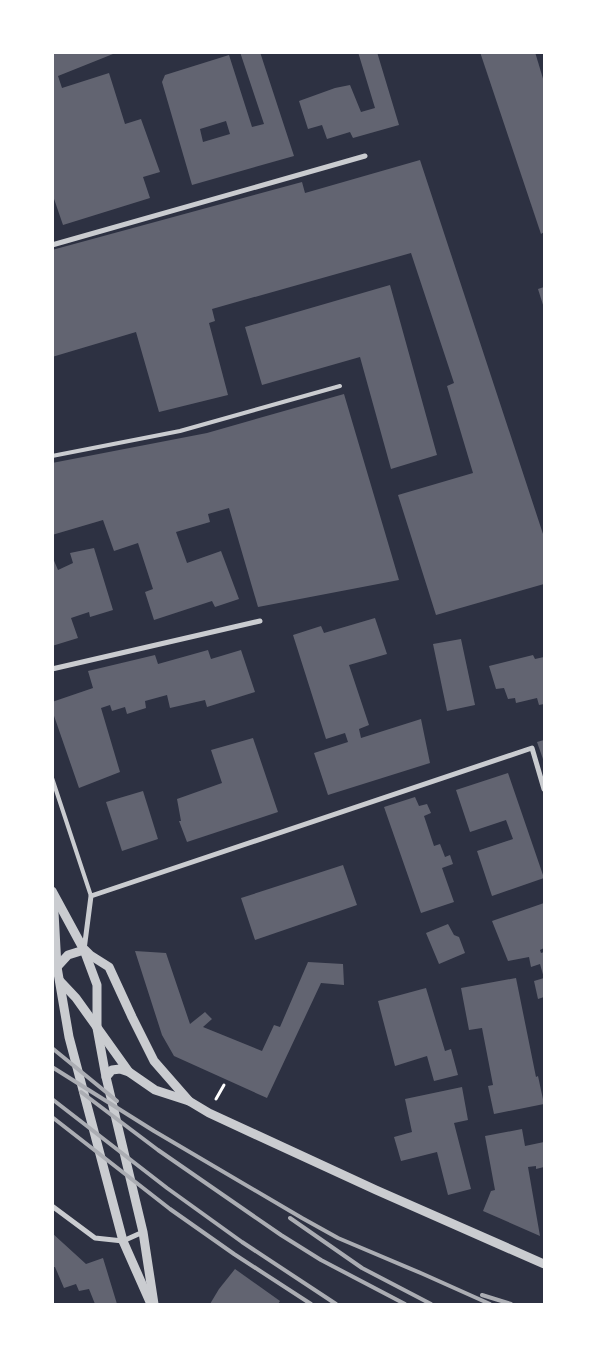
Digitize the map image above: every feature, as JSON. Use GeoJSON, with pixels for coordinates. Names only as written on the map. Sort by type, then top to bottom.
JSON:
{"type":"FeatureCollection","features":[{"type":"Feature","properties":{"kind":"street"},"geometry":{"type":"LineString","coordinates":[[52,245],[364,156]]}},
{"type":"Feature","properties":{"kind":"street"},"geometry":{"type":"LineString","coordinates":[[52,669],[260,621]]}},
{"type":"Feature","properties":{"kind":"street"},"geometry":{"type":"LineString","coordinates":[[84,950],[91,896],[532,748],[544,789]]}},
{"type":"Feature","properties":{"kind":"street"},"geometry":{"type":"LineString","coordinates":[[52,892],[84,950],[97,985],[96,1028],[143,1232],[153,1304]]}},
{"type":"Feature","properties":{"kind":"street"},"geometry":{"type":"LineString","coordinates":[[52,892],[57,966],[69,1037],[123,1241],[153,1304]]}},
{"type":"Feature","properties":{"kind":"street"},"geometry":{"type":"LineString","coordinates":[[57,966],[68,955],[84,950]]}},
{"type":"Feature","properties":{"kind":"street"},"geometry":{"type":"LineString","coordinates":[[84,950],[109,966],[154,1061],[189,1101]]}},
{"type":"Feature","properties":{"kind":"street"},"geometry":{"type":"LineString","coordinates":[[59,981],[76,998],[129,1072]]}},
{"type":"Feature","properties":{"kind":"street"},"geometry":{"type":"LineString","coordinates":[[106,1077],[112,1070],[120,1069],[129,1072],[155,1090],[189,1101],[209,1113],[367,1186],[544,1264]]}},
{"type":"Feature","properties":{"kind":"street"},"geometry":{"type":"LineString","coordinates":[[52,1206],[95,1238],[123,1241],[143,1232]]}},
{"type":"Feature","properties":{"kind":"lane"},"geometry":{"type":"LineString","coordinates":[[52,456],[180,431],[340,386]]}},
{"type":"Feature","properties":{"kind":"lane"},"geometry":{"type":"LineString","coordinates":[[52,778],[91,896]]}},
{"type":"Feature","properties":{"kind":"building"},"geometry":{"type":"Polygon","coordinates":[[[52,52],[118,52],[58,76],[62,88],[109,73],[125,124],[141,119],[160,172],[143,177],[150,198],[63,225],[52,193],[52,52]]]}},
{"type":"Feature","properties":{"kind":"building"},"geometry":{"type":"Polygon","coordinates":[[[240,52],[260,52],[294,156],[192,185],[162,82],[165,75],[229,55],[252,127],[264,124],[240,52]],[[226,121],[200,129],[203,142],[230,134],[226,121]]]}},
{"type":"Feature","properties":{"kind":"building"},"geometry":{"type":"Polygon","coordinates":[[[358,52],[377,52],[399,125],[353,138],[350,132],[327,139],[322,125],[308,129],[299,101],[335,88],[350,85],[361,112],[375,108],[358,52]]]}},
{"type":"Feature","properties":{"kind":"building"},"geometry":{"type":"Polygon","coordinates":[[[480,52],[535,52],[544,82],[544,232],[541,234],[480,52]]]}},
{"type":"Feature","properties":{"kind":"building"},"geometry":{"type":"Polygon","coordinates":[[[420,160],[544,537],[544,584],[436,615],[398,495],[473,473],[447,386],[454,383],[411,253],[212,309],[215,321],[209,323],[228,395],[159,412],[136,332],[52,357],[52,250],[302,182],[305,193],[420,160]]]}},
{"type":"Feature","properties":{"kind":"building"},"geometry":{"type":"Polygon","coordinates":[[[390,285],[437,455],[391,469],[360,357],[262,385],[245,327],[390,285]]]}},
{"type":"Feature","properties":{"kind":"building"},"geometry":{"type":"Polygon","coordinates":[[[544,287],[544,308],[538,289],[544,287]]]}},
{"type":"Feature","properties":{"kind":"building"},"geometry":{"type":"Polygon","coordinates":[[[344,394],[399,580],[258,607],[229,508],[208,514],[210,522],[176,532],[187,563],[221,551],[239,599],[215,607],[212,601],[154,620],[145,592],[153,589],[138,543],[114,551],[103,520],[52,535],[52,463],[207,433],[344,394]]]}},
{"type":"Feature","properties":{"kind":"building"},"geometry":{"type":"Polygon","coordinates":[[[94,548],[113,610],[90,617],[89,612],[71,618],[78,638],[52,646],[52,556],[58,570],[73,563],[70,553],[94,548]]]}},
{"type":"Feature","properties":{"kind":"building"},"geometry":{"type":"Polygon","coordinates":[[[375,618],[387,654],[349,665],[369,725],[359,729],[361,738],[421,719],[430,763],[328,795],[314,753],[348,742],[345,733],[326,739],[293,635],[321,626],[324,633],[375,618]]]}},
{"type":"Feature","properties":{"kind":"building"},"geometry":{"type":"Polygon","coordinates":[[[461,639],[475,705],[447,711],[433,644],[461,639]]]}},
{"type":"Feature","properties":{"kind":"building"},"geometry":{"type":"Polygon","coordinates":[[[208,650],[211,659],[241,650],[255,692],[207,707],[205,700],[170,708],[167,695],[145,701],[146,708],[127,714],[125,707],[112,711],[110,705],[101,708],[120,772],[79,788],[52,710],[52,702],[93,688],[88,671],[155,655],[158,664],[208,650]]]}},
{"type":"Feature","properties":{"kind":"building"},"geometry":{"type":"Polygon","coordinates":[[[533,655],[535,659],[544,657],[544,704],[539,705],[537,698],[516,703],[515,698],[508,699],[504,688],[496,689],[489,666],[533,655]]]}},
{"type":"Feature","properties":{"kind":"building"},"geometry":{"type":"Polygon","coordinates":[[[253,738],[278,812],[187,842],[179,821],[181,821],[177,799],[222,783],[211,750],[253,738]]]}},
{"type":"Feature","properties":{"kind":"building"},"geometry":{"type":"Polygon","coordinates":[[[544,740],[544,762],[537,742],[544,740]]]}},
{"type":"Feature","properties":{"kind":"building"},"geometry":{"type":"Polygon","coordinates":[[[508,773],[544,878],[492,896],[477,851],[513,839],[506,820],[470,832],[456,790],[508,773]]]}},
{"type":"Feature","properties":{"kind":"building"},"geometry":{"type":"Polygon","coordinates":[[[143,791],[158,839],[122,851],[106,802],[143,791]]]}},
{"type":"Feature","properties":{"kind":"building"},"geometry":{"type":"Polygon","coordinates":[[[415,797],[419,806],[427,804],[431,813],[424,816],[434,846],[440,844],[445,857],[450,855],[453,864],[442,868],[454,902],[421,913],[384,807],[415,797]]]}},
{"type":"Feature","properties":{"kind":"building"},"geometry":{"type":"Polygon","coordinates":[[[343,865],[357,905],[255,940],[241,898],[343,865]]]}},
{"type":"Feature","properties":{"kind":"building"},"geometry":{"type":"Polygon","coordinates":[[[544,903],[544,948],[540,950],[541,953],[544,952],[544,978],[540,964],[531,967],[529,957],[508,961],[492,921],[544,903]]]}},
{"type":"Feature","properties":{"kind":"building"},"geometry":{"type":"Polygon","coordinates":[[[448,924],[454,935],[459,937],[465,953],[439,964],[426,933],[448,924]]]}},
{"type":"Feature","properties":{"kind":"building"},"geometry":{"type":"Polygon","coordinates":[[[135,951],[166,953],[190,1024],[205,1012],[212,1019],[203,1027],[262,1051],[274,1025],[280,1027],[308,962],[343,964],[344,985],[321,983],[267,1098],[174,1056],[162,1035],[135,951]]]}},
{"type":"Feature","properties":{"kind":"building"},"geometry":{"type":"Polygon","coordinates":[[[516,978],[536,1077],[538,1076],[544,1104],[494,1114],[488,1086],[493,1085],[482,1028],[469,1030],[461,988],[516,978]]]}},
{"type":"Feature","properties":{"kind":"building"},"geometry":{"type":"Polygon","coordinates":[[[544,978],[544,997],[538,999],[534,981],[544,978]]]}},
{"type":"Feature","properties":{"kind":"building"},"geometry":{"type":"Polygon","coordinates":[[[426,988],[445,1051],[451,1049],[458,1075],[434,1081],[427,1056],[395,1066],[378,1001],[426,988]]]}},
{"type":"Feature","properties":{"kind":"building"},"geometry":{"type":"Polygon","coordinates":[[[462,1087],[468,1120],[454,1123],[471,1189],[448,1195],[437,1152],[401,1161],[394,1137],[412,1132],[405,1099],[462,1087]]]}},
{"type":"Feature","properties":{"kind":"building"},"geometry":{"type":"Polygon","coordinates":[[[522,1129],[525,1146],[544,1142],[544,1167],[536,1169],[536,1166],[528,1167],[540,1236],[483,1211],[491,1191],[495,1190],[485,1136],[522,1129]]]}},
{"type":"Feature","properties":{"kind":"building"},"geometry":{"type":"Polygon","coordinates":[[[52,1233],[86,1264],[103,1258],[117,1304],[95,1304],[89,1289],[79,1291],[76,1284],[64,1288],[55,1267],[52,1267],[52,1233]]]}},
{"type":"Feature","properties":{"kind":"building"},"geometry":{"type":"Polygon","coordinates":[[[235,1269],[280,1301],[278,1304],[210,1304],[235,1269]]]}},
{"type":"Feature","properties":{"kind":"railway"},"geometry":{"type":"LineString","coordinates":[[52,1048],[117,1101]]}},
{"type":"Feature","properties":{"kind":"railway"},"geometry":{"type":"LineString","coordinates":[[52,1067],[154,1131],[338,1238],[490,1304]]}},
{"type":"Feature","properties":{"kind":"railway"},"geometry":{"type":"LineString","coordinates":[[81,1092],[158,1150],[281,1235],[321,1260],[405,1304]]}},
{"type":"Feature","properties":{"kind":"railway"},"geometry":{"type":"LineString","coordinates":[[52,1099],[167,1188],[242,1242],[336,1304]]}},
{"type":"Feature","properties":{"kind":"railway"},"geometry":{"type":"LineString","coordinates":[[52,1117],[170,1209],[234,1254],[311,1304]]}},
{"type":"Feature","properties":{"kind":"railway"},"geometry":{"type":"LineString","coordinates":[[290,1218],[362,1268],[431,1304]]}},
{"type":"Feature","properties":{"kind":"railway"},"geometry":{"type":"LineString","coordinates":[[482,1295],[511,1304]]}}]}
